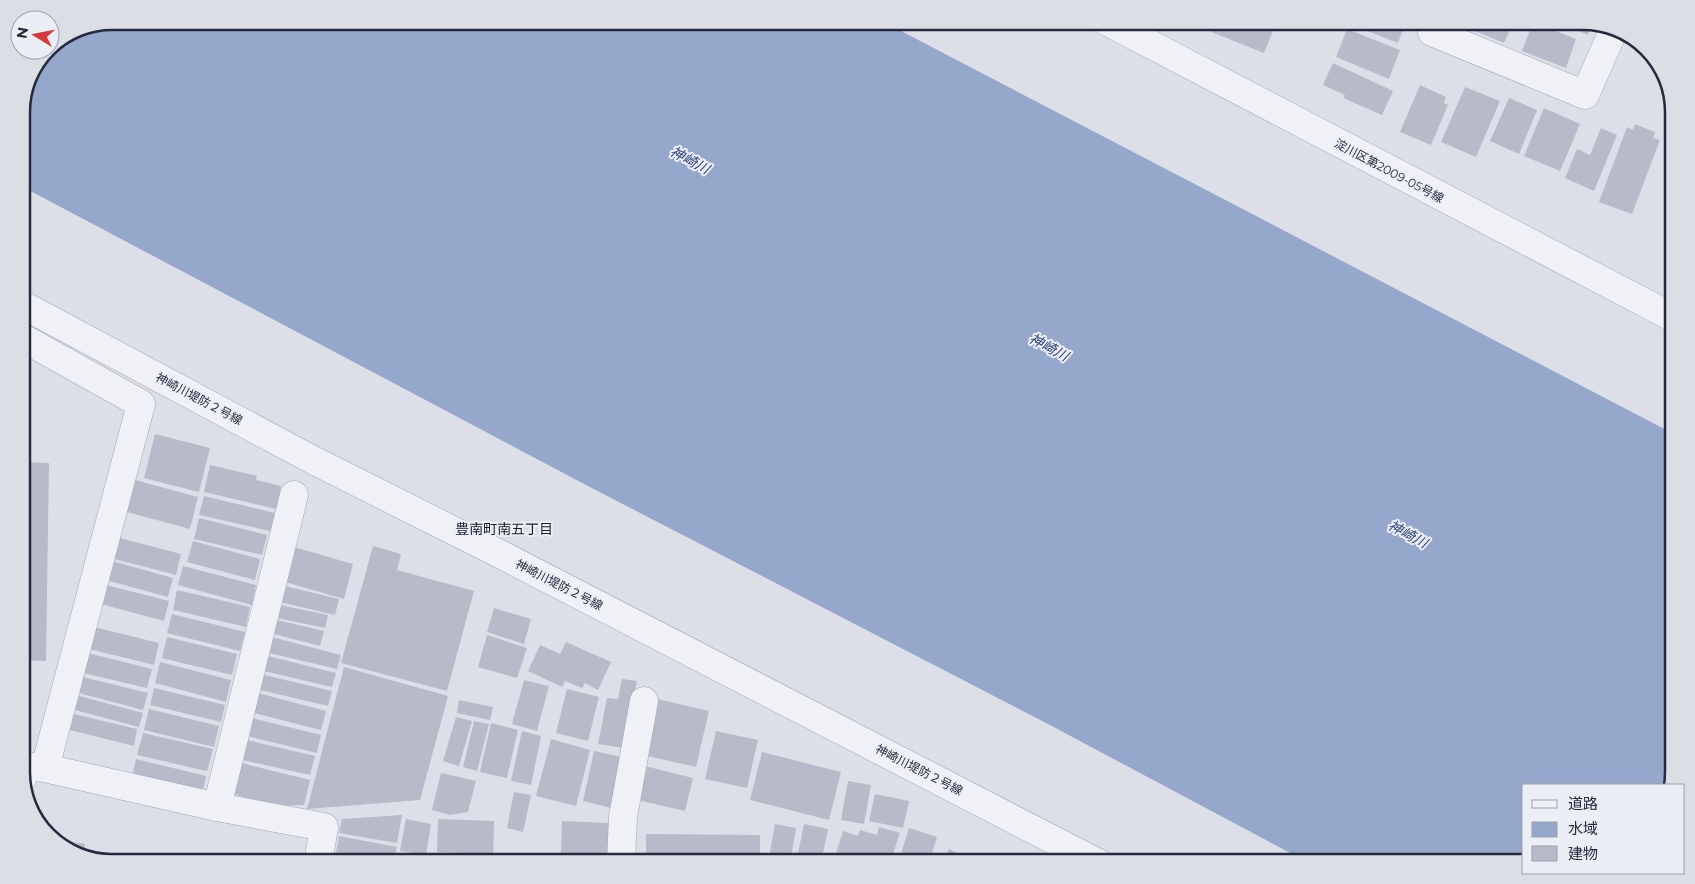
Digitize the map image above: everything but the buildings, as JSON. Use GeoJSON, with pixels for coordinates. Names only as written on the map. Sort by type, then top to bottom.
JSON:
{"type":"FeatureCollection","features":[{"type":"Feature","properties":{"kind":"street","name":"淀川区第2009-05号線"},"geometry":{"type":"LineString","coordinates":[[1123,30],[1665,313]]}},
{"type":"Feature","properties":{"kind":"street"},"geometry":{"type":"LineString","coordinates":[[1433,30],[1432,32],[1585,95],[1611,35]]}},
{"type":"Feature","properties":{"kind":"street","name":"神崎川堤防２号線"},"geometry":{"type":"LineString","coordinates":[[30,311],[310,460],[498,553],[1081,854]]}},
{"type":"Feature","properties":{"kind":"street"},"geometry":{"type":"LineString","coordinates":[[30,342],[141,404],[33,774],[324,827],[320,854]]}},
{"type":"Feature","properties":{"kind":"street"},"geometry":{"type":"LineString","coordinates":[[217,807],[294,495]]}},
{"type":"Feature","properties":{"kind":"street"},"geometry":{"type":"LineString","coordinates":[[621,854],[623,817],[644,701]]}},
{"type":"Feature","properties":{"kind":"water","name":"神崎川"},"geometry":{"type":"Polygon","coordinates":[[[112,30],[899,30],[1665,429],[1664,784],[1522,784],[1522,854],[1292,854],[1048,724],[586,485],[30,191],[30,107],[36,81],[44,67],[49,60],[60,60],[60,49],[81,36],[112,30]]]}},
{"type":"Feature","properties":{"kind":"district","name":"豊南町南五丁目"},"geometry":{"type":"Point","coordinates":[504,529]}}]}
